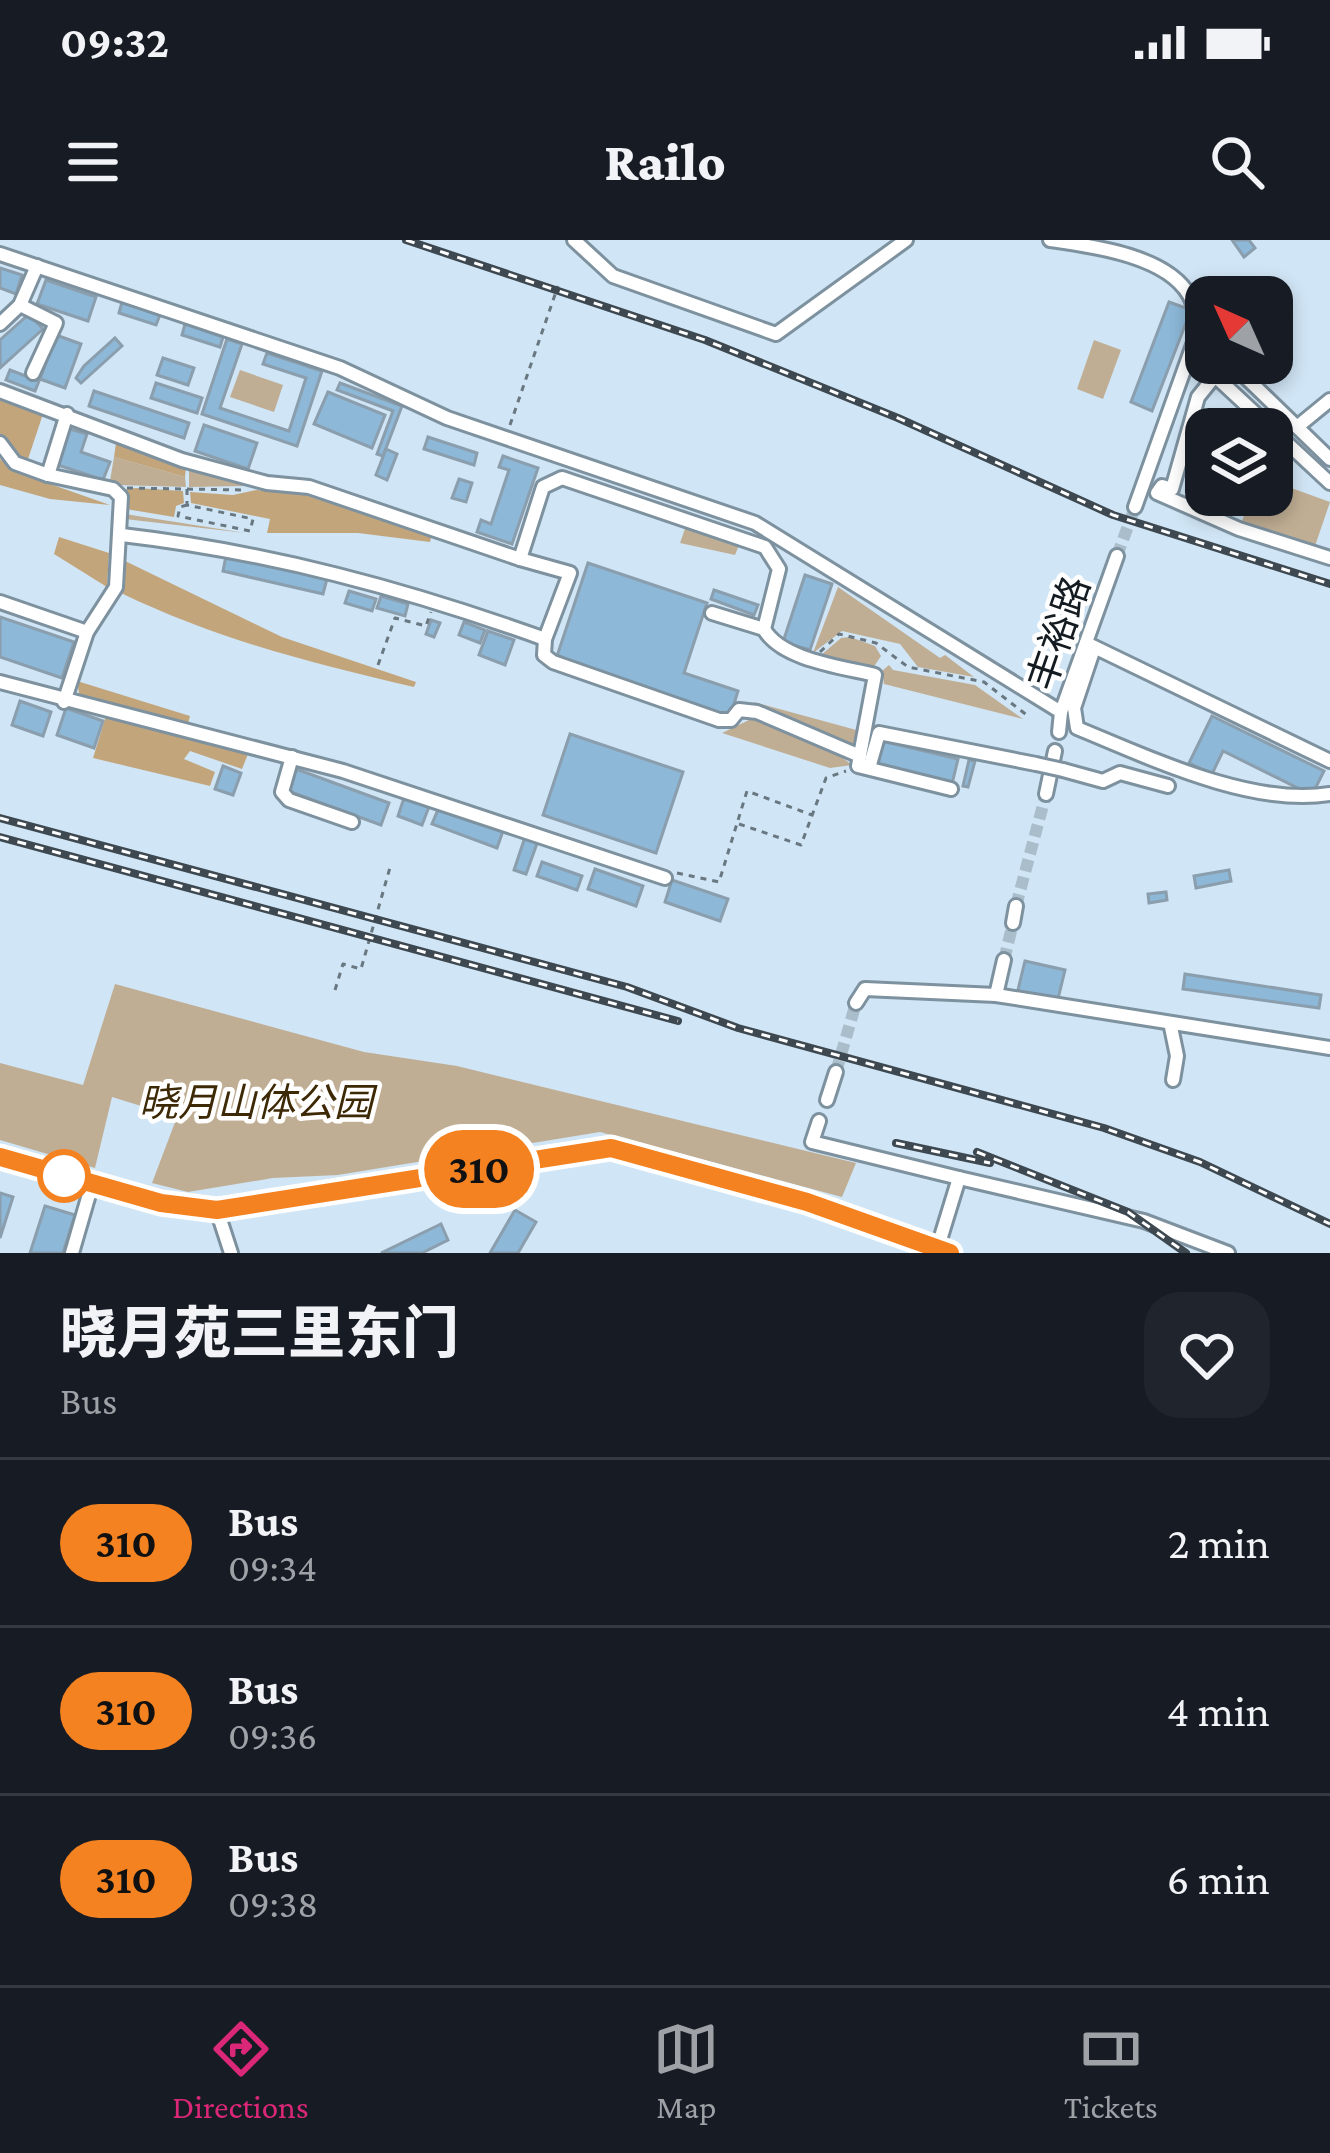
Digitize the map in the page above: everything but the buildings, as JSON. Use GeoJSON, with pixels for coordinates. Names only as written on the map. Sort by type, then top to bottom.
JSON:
{"type":"FeatureCollection","features":[{"type":"Feature","properties":{"kind":"street"},"geometry":{"type":"LineString","coordinates":[[574,240],[613,276],[776,334],[906,240]]}},
{"type":"Feature","properties":{"kind":"street"},"geometry":{"type":"LineString","coordinates":[[1050,240],[1163,266],[1185,289]]}},
{"type":"Feature","properties":{"kind":"street"},"geometry":{"type":"LineString","coordinates":[[0,254],[340,368],[448,418],[755,524],[1061,712]]}},
{"type":"Feature","properties":{"kind":"street"},"geometry":{"type":"LineString","coordinates":[[0,324],[20,305],[37,266]]}},
{"type":"Feature","properties":{"kind":"street"},"geometry":{"type":"LineString","coordinates":[[20,305],[56,323],[33,373]]}},
{"type":"Feature","properties":{"kind":"street"},"geometry":{"type":"LineString","coordinates":[[1135,507],[1185,371]]}},
{"type":"Feature","properties":{"kind":"street"},"geometry":{"type":"LineString","coordinates":[[1330,483],[1215,376],[1198,397],[1172,489],[1162,486],[1157,493],[1239,529],[1330,558]]}},
{"type":"Feature","properties":{"kind":"street"},"geometry":{"type":"LineString","coordinates":[[1253,384],[1330,460]]}},
{"type":"Feature","properties":{"kind":"street"},"geometry":{"type":"LineString","coordinates":[[1177,388],[1198,397]]}},
{"type":"Feature","properties":{"kind":"street"},"geometry":{"type":"LineString","coordinates":[[0,391],[182,460],[267,483],[309,487],[570,573],[545,639],[544,656],[553,662],[719,719],[731,719],[739,710],[757,712],[863,764],[951,789]]}},
{"type":"Feature","properties":{"kind":"street"},"geometry":{"type":"LineString","coordinates":[[1297,427],[1330,400]]}},
{"type":"Feature","properties":{"kind":"street"},"geometry":{"type":"LineString","coordinates":[[48,475],[67,414]]}},
{"type":"Feature","properties":{"kind":"street"},"geometry":{"type":"LineString","coordinates":[[0,443],[15,463],[113,489],[122,497],[114,595],[87,632],[64,701]]}},
{"type":"Feature","properties":{"kind":"street"},"geometry":{"type":"LineString","coordinates":[[520,559],[543,487],[562,478],[765,548],[778,569],[764,629],[768,638],[814,660],[875,675],[863,764]]}},
{"type":"Feature","properties":{"kind":"street"},"geometry":{"type":"LineString","coordinates":[[122,535],[278,557],[435,599],[545,639]]}},
{"type":"Feature","properties":{"kind":"street","name":"丰裕路"},"geometry":{"type":"LineString","coordinates":[[1059,732],[1061,712],[1090,646],[1118,556]]}},
{"type":"Feature","properties":{"kind":"street"},"geometry":{"type":"LineString","coordinates":[[0,602],[87,632]]}},
{"type":"Feature","properties":{"kind":"street"},"geometry":{"type":"LineString","coordinates":[[712,613],[764,629]]}},
{"type":"Feature","properties":{"kind":"street"},"geometry":{"type":"LineString","coordinates":[[1330,761],[1090,646],[1073,708],[1077,728],[1212,783],[1304,800],[1330,794]]}},
{"type":"Feature","properties":{"kind":"street"},"geometry":{"type":"LineString","coordinates":[[0,682],[292,757],[669,875]]}},
{"type":"Feature","properties":{"kind":"street"},"geometry":{"type":"LineString","coordinates":[[863,764],[879,733],[1103,782],[1120,772],[1168,786]]}},
{"type":"Feature","properties":{"kind":"street","name":"丰裕路"},"geometry":{"type":"LineString","coordinates":[[1046,794],[1055,751]]}},
{"type":"Feature","properties":{"kind":"street"},"geometry":{"type":"LineString","coordinates":[[292,757],[282,791],[289,800],[352,822]]}},
{"type":"Feature","properties":{"kind":"street"},"geometry":{"type":"LineString","coordinates":[[1013,923],[1016,906]]}},
{"type":"Feature","properties":{"kind":"street"},"geometry":{"type":"LineString","coordinates":[[996,995],[1004,960]]}},
{"type":"Feature","properties":{"kind":"street"},"geometry":{"type":"LineString","coordinates":[[856,1004],[865,988],[996,995],[1171,1027],[1330,1048]]}},
{"type":"Feature","properties":{"kind":"street"},"geometry":{"type":"LineString","coordinates":[[1171,1027],[1177,1056],[1173,1080]]}},
{"type":"Feature","properties":{"kind":"street"},"geometry":{"type":"LineString","coordinates":[[826,1100],[836,1072]]}},
{"type":"Feature","properties":{"kind":"street"},"geometry":{"type":"LineString","coordinates":[[819,1121],[812,1142],[1144,1221],[1228,1253]]}},
{"type":"Feature","properties":{"kind":"street"},"geometry":{"type":"LineString","coordinates":[[0,1157],[161,1203],[217,1210],[611,1148],[807,1202],[941,1252],[959,1178]]}},
{"type":"Feature","properties":{"kind":"street"},"geometry":{"type":"LineString","coordinates":[[72,1253],[92,1184]]}},
{"type":"Feature","properties":{"kind":"street"},"geometry":{"type":"LineString","coordinates":[[217,1210],[231,1253]]}},
{"type":"Feature","properties":{"kind":"path"},"geometry":{"type":"LineString","coordinates":[[506,438],[558,286]]}},
{"type":"Feature","properties":{"kind":"path"},"geometry":{"type":"LineString","coordinates":[[113,489],[238,491],[267,483]]}},
{"type":"Feature","properties":{"kind":"path"},"geometry":{"type":"LineString","coordinates":[[187,489],[188,505]]}},
{"type":"Feature","properties":{"kind":"path"},"geometry":{"type":"LineString","coordinates":[[188,505],[253,519],[250,531],[178,516],[180,507],[188,505]]}},
{"type":"Feature","properties":{"kind":"path"},"geometry":{"type":"LineString","coordinates":[[378,664],[394,618],[427,626],[435,599]]}},
{"type":"Feature","properties":{"kind":"path"},"geometry":{"type":"LineString","coordinates":[[814,660],[839,634],[863,637],[908,667],[984,682],[1028,716]]}},
{"type":"Feature","properties":{"kind":"path"},"geometry":{"type":"LineString","coordinates":[[875,675],[889,653]]}},
{"type":"Feature","properties":{"kind":"path"},"geometry":{"type":"LineString","coordinates":[[738,824],[801,845],[826,778],[863,764]]}},
{"type":"Feature","properties":{"kind":"path"},"geometry":{"type":"LineString","coordinates":[[669,875],[719,882],[747,791],[812,815]]}},
{"type":"Feature","properties":{"kind":"path"},"geometry":{"type":"LineString","coordinates":[[335,990],[343,964],[361,969],[391,864]]}},
{"type":"Feature","properties":{"kind":"green space"},"geometry":{"type":"Polygon","coordinates":[[[1094,340],[1121,350],[1103,399],[1077,389],[1094,340]]]}},
{"type":"Feature","properties":{"kind":"green space"},"geometry":{"type":"Polygon","coordinates":[[[240,370],[283,385],[274,412],[230,397],[240,370]]]}},
{"type":"Feature","properties":{"kind":"green space"},"geometry":{"type":"Polygon","coordinates":[[[114,457],[185,477],[186,487],[117,485],[110,481],[114,457]]]}},
{"type":"Feature","properties":{"kind":"green space"},"geometry":{"type":"Polygon","coordinates":[[[189,469],[245,486],[189,487],[189,469]]]}},
{"type":"Feature","properties":{"kind":"green space"},"geometry":{"type":"Polygon","coordinates":[[[1293,489],[1330,502],[1314,549],[1241,524],[1244,516],[1293,516],[1293,489]]]}},
{"type":"Feature","properties":{"kind":"green space"},"geometry":{"type":"Polygon","coordinates":[[[125,514],[245,533],[125,519],[125,514]]]}},
{"type":"Feature","properties":{"kind":"green space"},"geometry":{"type":"Polygon","coordinates":[[[686,526],[739,545],[735,555],[680,543],[686,526]]]}},
{"type":"Feature","properties":{"kind":"green space"},"geometry":{"type":"Polygon","coordinates":[[[838,587],[974,677],[918,667],[900,644],[842,631],[813,653],[838,587]]]}},
{"type":"Feature","properties":{"kind":"green space"},"geometry":{"type":"Polygon","coordinates":[[[841,638],[875,646],[881,656],[873,668],[820,656],[841,638]]]}},
{"type":"Feature","properties":{"kind":"green space"},"geometry":{"type":"Polygon","coordinates":[[[889,665],[893,670],[975,685],[1023,719],[884,684],[882,671],[889,665]]]}},
{"type":"Feature","properties":{"kind":"green space"},"geometry":{"type":"Polygon","coordinates":[[[754,702],[860,731],[856,747],[762,710],[754,702]]]}},
{"type":"Feature","properties":{"kind":"green space"},"geometry":{"type":"Polygon","coordinates":[[[751,719],[831,749],[852,765],[830,768],[722,733],[751,719]]]}},
{"type":"Feature","properties":{"kind":"green space","name":"晓月山体公园"},"geometry":{"type":"Polygon","coordinates":[[[115,984],[364,1052],[457,1066],[856,1163],[842,1197],[600,1132],[338,1175],[273,1178],[188,1192],[152,1183],[177,1117],[112,1097],[95,1168],[0,1140],[0,1063],[83,1085],[115,984]]]}},
{"type":"Feature","properties":{"kind":"shaded area"},"geometry":{"type":"Polygon","coordinates":[[[0,397],[44,411],[26,465],[0,438],[0,397]]]}},
{"type":"Feature","properties":{"kind":"shaded area"},"geometry":{"type":"Polygon","coordinates":[[[116,443],[186,467],[185,477],[114,457],[116,443]]]}},
{"type":"Feature","properties":{"kind":"shaded area"},"geometry":{"type":"Polygon","coordinates":[[[0,459],[16,472],[110,505],[50,499],[0,485],[0,459]]]}},
{"type":"Feature","properties":{"kind":"shaded area"},"geometry":{"type":"Polygon","coordinates":[[[121,490],[183,491],[184,503],[176,506],[174,517],[126,509],[121,490]]]}},
{"type":"Feature","properties":{"kind":"shaded area"},"geometry":{"type":"Polygon","coordinates":[[[256,490],[305,495],[432,534],[430,542],[358,533],[267,533],[270,519],[191,503],[190,492],[233,495],[256,490]]]}},
{"type":"Feature","properties":{"kind":"shaded area"},"geometry":{"type":"Polygon","coordinates":[[[59,537],[109,553],[107,587],[54,554],[59,537]]]}},
{"type":"Feature","properties":{"kind":"shaded area"},"geometry":{"type":"Polygon","coordinates":[[[123,560],[282,637],[416,682],[414,687],[264,648],[157,609],[121,593],[123,560]]]}},
{"type":"Feature","properties":{"kind":"shaded area"},"geometry":{"type":"Polygon","coordinates":[[[77,681],[190,716],[188,724],[80,699],[77,681]]]}},
{"type":"Feature","properties":{"kind":"shaded area"},"geometry":{"type":"Polygon","coordinates":[[[106,716],[187,730],[250,749],[242,769],[190,751],[184,759],[215,772],[210,786],[93,758],[106,716]]]}},
{"type":"Feature","properties":{"kind":"tunnel"},"geometry":{"type":"LineString","coordinates":[[1117,556],[1135,507]]}},
{"type":"Feature","properties":{"kind":"tunnel"},"geometry":{"type":"LineString","coordinates":[[1016,906],[1046,794]]}},
{"type":"Feature","properties":{"kind":"tunnel"},"geometry":{"type":"LineString","coordinates":[[1004,960],[1013,923]]}},
{"type":"Feature","properties":{"kind":"tunnel"},"geometry":{"type":"LineString","coordinates":[[836,1072],[856,1003]]}},
{"type":"Feature","properties":{"kind":"railway"},"geometry":{"type":"LineString","coordinates":[[406,240],[705,340],[898,418],[1113,515],[1330,584]]}},
{"type":"Feature","properties":{"kind":"railway"},"geometry":{"type":"LineString","coordinates":[[0,818],[627,987],[738,1028],[1104,1128],[1200,1162],[1330,1224]]}},
{"type":"Feature","properties":{"kind":"railway"},"geometry":{"type":"LineString","coordinates":[[0,837],[678,1021]]}},
{"type":"Feature","properties":{"kind":"railway"},"geometry":{"type":"LineString","coordinates":[[896,1143],[990,1163]]}},
{"type":"Feature","properties":{"kind":"railway"},"geometry":{"type":"LineString","coordinates":[[977,1152],[1128,1212],[1186,1253]]}},
{"type":"Feature","properties":{"kind":"bus line","name":"310"},"geometry":{"type":"LineString","coordinates":[[0,1157],[161,1203],[217,1210],[611,1148],[807,1202],[950,1253]]}}]}
